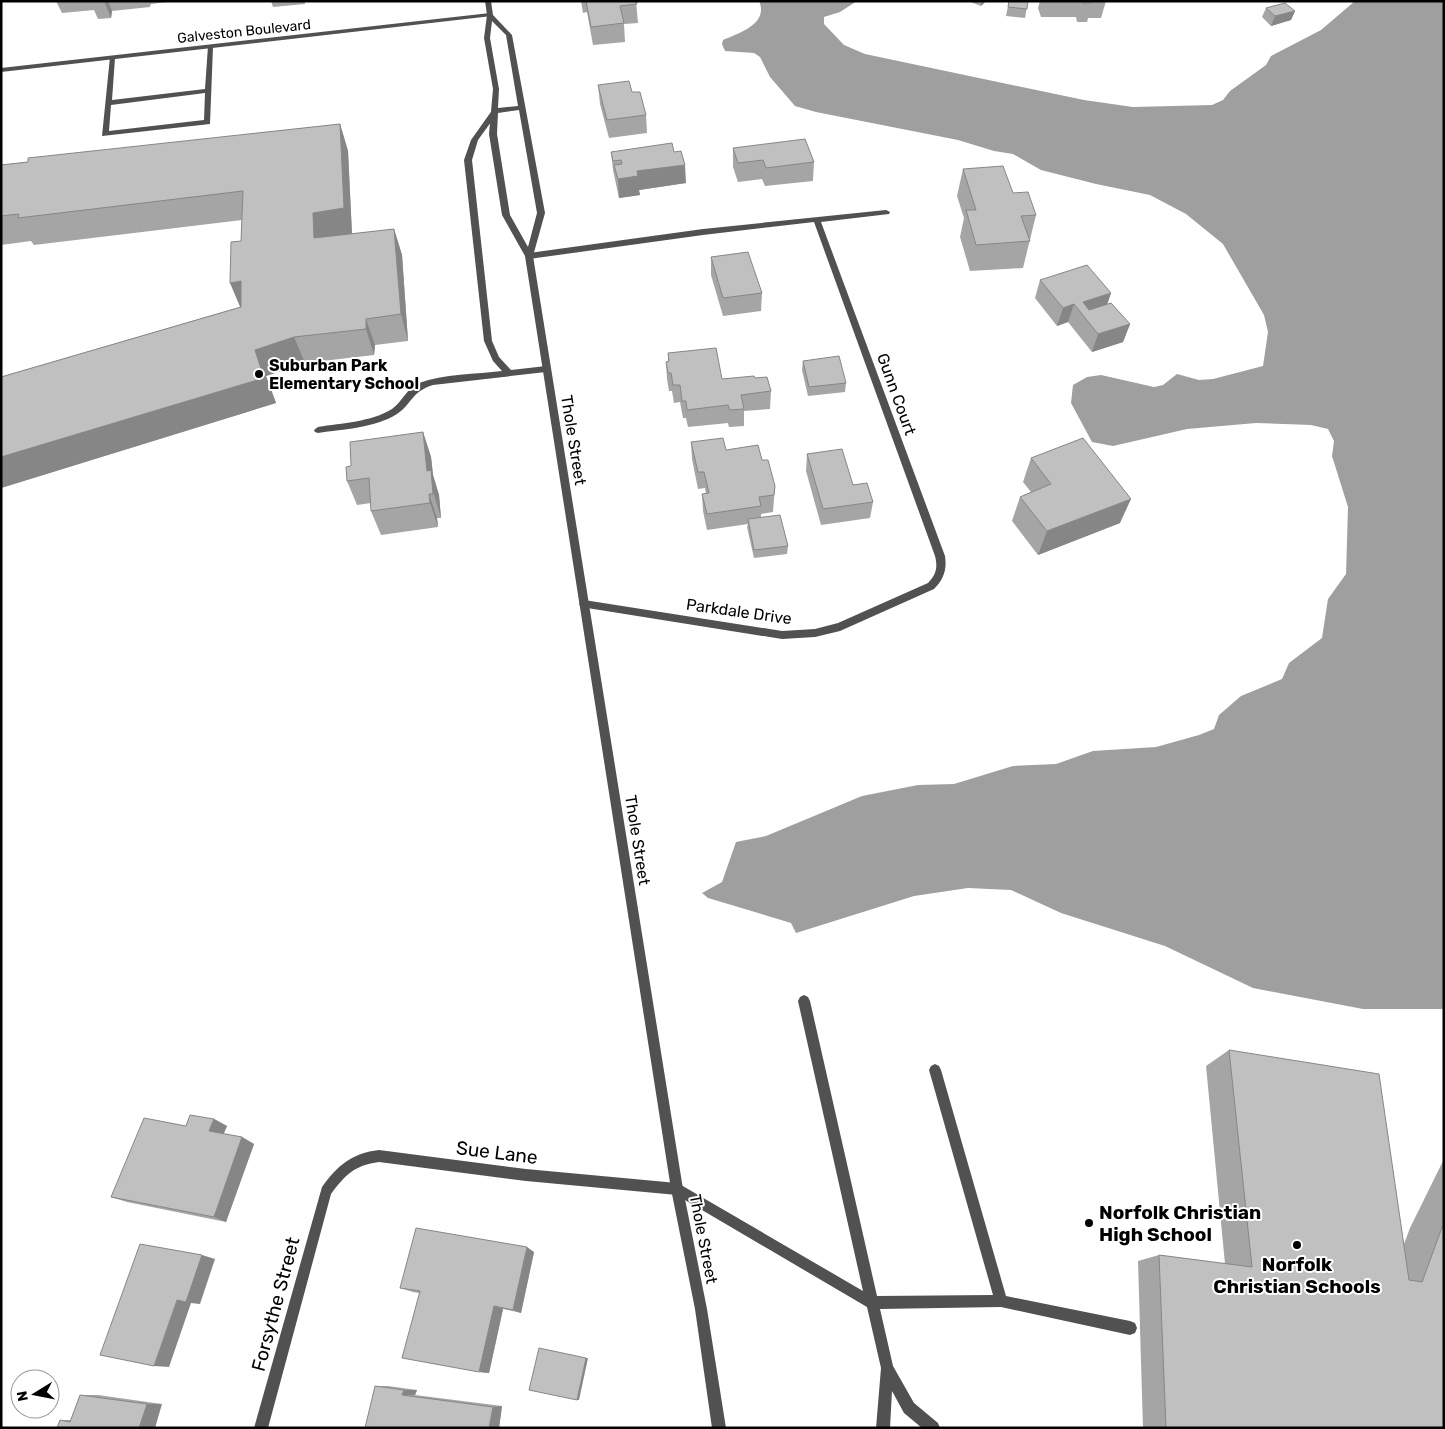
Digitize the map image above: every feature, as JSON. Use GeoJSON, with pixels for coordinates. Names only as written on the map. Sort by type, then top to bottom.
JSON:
{"type":"FeatureCollection","features":[{"type":"Feature","properties":{"kind":"street","name":"Thole Street"},"geometry":{"type":"LineString","coordinates":[[488,1],[490,16],[487,38],[496,89],[493,134],[506,215],[529,256],[678,1189],[701,1309],[719,1428]]}},
{"type":"Feature","properties":{"kind":"street","name":"Thole Street"},"geometry":{"type":"LineString","coordinates":[[490,16],[509,35],[541,213],[529,256]]}},
{"type":"Feature","properties":{"kind":"street","name":"Galveston Boulevard"},"geometry":{"type":"LineString","coordinates":[[1,70],[490,16]]}},
{"type":"Feature","properties":{"kind":"street"},"geometry":{"type":"LineString","coordinates":[[112,58],[105,134],[208,122],[210,47]]}},
{"type":"Feature","properties":{"kind":"street"},"geometry":{"type":"LineString","coordinates":[[108,103],[208,91]]}},
{"type":"Feature","properties":{"kind":"street"},"geometry":{"type":"LineString","coordinates":[[509,373],[496,358],[488,341],[468,160],[469,149],[495,111],[523,107]]}},
{"type":"Feature","properties":{"kind":"street"},"geometry":{"type":"LineString","coordinates":[[529,256],[703,232],[886,212]]}},
{"type":"Feature","properties":{"kind":"street","name":"Gunn Court"},"geometry":{"type":"LineString","coordinates":[[817,220],[940,556],[942,568],[938,579]]}},
{"type":"Feature","properties":{"kind":"street"},"geometry":{"type":"LineString","coordinates":[[318,430],[381,419],[397,410],[420,386],[433,382],[546,369]]}},
{"type":"Feature","properties":{"kind":"street","name":"Parkdale Drive"},"geometry":{"type":"LineString","coordinates":[[584,604],[782,635],[815,633],[840,627],[931,586],[938,579]]}},
{"type":"Feature","properties":{"kind":"street"},"geometry":{"type":"LineString","coordinates":[[804,1001],[887,1368],[909,1408],[933,1428]]}},
{"type":"Feature","properties":{"kind":"street"},"geometry":{"type":"LineString","coordinates":[[935,1070],[1002,1302]]}},
{"type":"Feature","properties":{"kind":"street","name":"Sue Lane"},"geometry":{"type":"LineString","coordinates":[[326,1191],[340,1170],[366,1157],[379,1156],[526,1175],[678,1189]]}},
{"type":"Feature","properties":{"kind":"street"},"geometry":{"type":"LineString","coordinates":[[678,1189],[872,1303],[1002,1302],[1130,1328]]}},
{"type":"Feature","properties":{"kind":"street","name":"Forsythe Street"},"geometry":{"type":"LineString","coordinates":[[261,1428],[326,1191]]}},
{"type":"Feature","properties":{"kind":"street"},"geometry":{"type":"LineString","coordinates":[[883,1428],[887,1368]]}},
{"type":"Feature","properties":{"kind":"shaded area"},"geometry":{"type":"Polygon","coordinates":[[[759,1],[857,1],[840,12],[824,17],[824,24],[844,45],[865,54],[1084,100],[1133,107],[1212,105],[1223,100],[1230,91],[1266,65],[1271,56],[1321,30],[1355,1],[1444,1],[1444,1009],[1363,1009],[1253,988],[1165,946],[1061,913],[1011,890],[968,888],[914,896],[796,933],[791,923],[708,898],[702,893],[722,882],[736,842],[766,836],[862,796],[918,785],[954,784],[1013,766],[1056,764],[1093,751],[1156,747],[1214,729],[1219,715],[1241,696],[1282,679],[1289,663],[1322,638],[1328,599],[1346,574],[1348,507],[1332,456],[1334,441],[1328,429],[1311,425],[1256,423],[1187,429],[1113,446],[1092,442],[1071,403],[1073,385],[1087,377],[1101,375],[1154,387],[1163,385],[1177,374],[1199,380],[1213,379],[1263,366],[1268,332],[1264,315],[1223,244],[1186,214],[1150,195],[1041,170],[1013,154],[994,151],[958,140],[816,112],[795,106],[770,77],[760,57],[754,53],[725,51],[722,44],[723,40],[744,31],[756,22],[760,16],[761,9],[759,1]]]}},
{"type":"Feature","properties":{"kind":"building"},"geometry":{"type":"Polygon","coordinates":[[[586,1],[636,1],[637,4],[620,6],[624,23],[591,27],[586,1]]]}},
{"type":"Feature","properties":{"kind":"building"},"geometry":{"type":"Polygon","coordinates":[[[1009,1],[1028,1],[1027,9],[1008,7],[1009,1]]]}},
{"type":"Feature","properties":{"kind":"building"},"geometry":{"type":"Polygon","coordinates":[[[1081,1],[1091,1],[1092,3],[1082,3],[1081,1]]]}},
{"type":"Feature","properties":{"kind":"building"},"geometry":{"type":"Polygon","coordinates":[[[1285,3],[1295,11],[1275,16],[1266,8],[1285,3]]]}},
{"type":"Feature","properties":{"kind":"building"},"geometry":{"type":"Polygon","coordinates":[[[629,81],[632,92],[640,92],[646,115],[607,120],[598,85],[629,81]]]}},
{"type":"Feature","properties":{"kind":"building","name":"Suburban Park Elementary School"},"geometry":{"type":"Polygon","coordinates":[[[340,124],[344,208],[313,213],[314,238],[394,229],[401,314],[366,319],[366,329],[294,337],[255,350],[264,378],[1,457],[1,377],[241,307],[241,281],[230,283],[231,242],[241,241],[243,191],[18,218],[19,214],[1,216],[1,165],[28,162],[28,158],[340,124]]]}},
{"type":"Feature","properties":{"kind":"building"},"geometry":{"type":"Polygon","coordinates":[[[805,139],[814,162],[766,168],[763,160],[738,163],[733,148],[805,139]]]}},
{"type":"Feature","properties":{"kind":"building"},"geometry":{"type":"Polygon","coordinates":[[[672,143],[674,152],[681,151],[685,165],[637,171],[638,176],[618,179],[614,165],[622,164],[621,160],[613,161],[611,152],[672,143]]]}},
{"type":"Feature","properties":{"kind":"building"},"geometry":{"type":"Polygon","coordinates":[[[1003,166],[1013,193],[1028,192],[1036,215],[1021,216],[1030,241],[976,245],[966,210],[976,210],[963,169],[1003,166]]]}},
{"type":"Feature","properties":{"kind":"building"},"geometry":{"type":"Polygon","coordinates":[[[748,252],[762,293],[723,298],[711,257],[748,252]]]}},
{"type":"Feature","properties":{"kind":"building"},"geometry":{"type":"Polygon","coordinates":[[[1087,265],[1111,293],[1083,302],[1089,310],[1111,303],[1130,324],[1098,334],[1074,304],[1063,308],[1040,280],[1087,265]]]}},
{"type":"Feature","properties":{"kind":"building"},"geometry":{"type":"Polygon","coordinates":[[[716,348],[722,379],[754,376],[755,378],[767,377],[771,391],[741,395],[744,409],[730,410],[728,405],[687,410],[686,401],[682,401],[680,385],[673,385],[671,373],[668,373],[666,362],[669,361],[668,353],[716,348]]]}},
{"type":"Feature","properties":{"kind":"building"},"geometry":{"type":"Polygon","coordinates":[[[839,356],[846,383],[809,387],[803,361],[839,356]]]}},
{"type":"Feature","properties":{"kind":"building"},"geometry":{"type":"Polygon","coordinates":[[[423,432],[427,471],[431,470],[433,494],[429,494],[430,503],[371,511],[369,478],[347,481],[346,467],[351,466],[350,442],[423,432]]]}},
{"type":"Feature","properties":{"kind":"building"},"geometry":{"type":"Polygon","coordinates":[[[723,438],[726,450],[758,445],[762,460],[768,460],[775,486],[774,495],[759,497],[761,506],[707,514],[702,494],[709,493],[704,472],[698,472],[691,442],[723,438]]]}},
{"type":"Feature","properties":{"kind":"building"},"geometry":{"type":"Polygon","coordinates":[[[1083,438],[1131,499],[1047,531],[1020,497],[1051,484],[1031,458],[1083,438]]]}},
{"type":"Feature","properties":{"kind":"building"},"geometry":{"type":"Polygon","coordinates":[[[842,449],[853,485],[867,483],[873,502],[823,509],[807,454],[842,449]]]}},
{"type":"Feature","properties":{"kind":"building"},"geometry":{"type":"Polygon","coordinates":[[[780,515],[788,546],[754,550],[748,519],[780,515]]]}},
{"type":"Feature","properties":{"kind":"building","name":"Norfolk Christian Schools"},"geometry":{"type":"Polygon","coordinates":[[[1229,1050],[1379,1074],[1409,1280],[1422,1282],[1444,1222],[1444,1428],[1166,1428],[1159,1255],[1252,1267],[1229,1050]]]}},
{"type":"Feature","properties":{"kind":"building"},"geometry":{"type":"Polygon","coordinates":[[[190,1115],[214,1119],[209,1131],[242,1137],[214,1217],[111,1197],[144,1118],[186,1126],[190,1115]]]}},
{"type":"Feature","properties":{"kind":"building"},"geometry":{"type":"Polygon","coordinates":[[[416,1228],[527,1247],[513,1310],[494,1306],[479,1372],[402,1358],[420,1291],[400,1288],[416,1228]]]}},
{"type":"Feature","properties":{"kind":"building"},"geometry":{"type":"Polygon","coordinates":[[[140,1244],[202,1255],[186,1302],[177,1300],[154,1366],[100,1355],[140,1244]]]}},
{"type":"Feature","properties":{"kind":"building"},"geometry":{"type":"Polygon","coordinates":[[[539,1348],[586,1358],[577,1400],[529,1390],[539,1348]]]}},
{"type":"Feature","properties":{"kind":"building"},"geometry":{"type":"Polygon","coordinates":[[[375,1386],[404,1390],[402,1395],[493,1407],[489,1428],[365,1428],[375,1386]]]}},
{"type":"Feature","properties":{"kind":"building"},"geometry":{"type":"Polygon","coordinates":[[[80,1395],[147,1404],[139,1428],[57,1428],[60,1420],[70,1422],[80,1395]]]}},
{"type":"Feature","properties":{"kind":"place","name":"Suburban Park Elementary School"},"geometry":{"type":"Point","coordinates":[259,374]}},
{"type":"Feature","properties":{"kind":"place","name":"Norfolk Christian High School"},"geometry":{"type":"Point","coordinates":[1089,1223]}},
{"type":"Feature","properties":{"kind":"place","name":"Norfolk Christian Schools"},"geometry":{"type":"Point","coordinates":[1297,1245]}}]}
